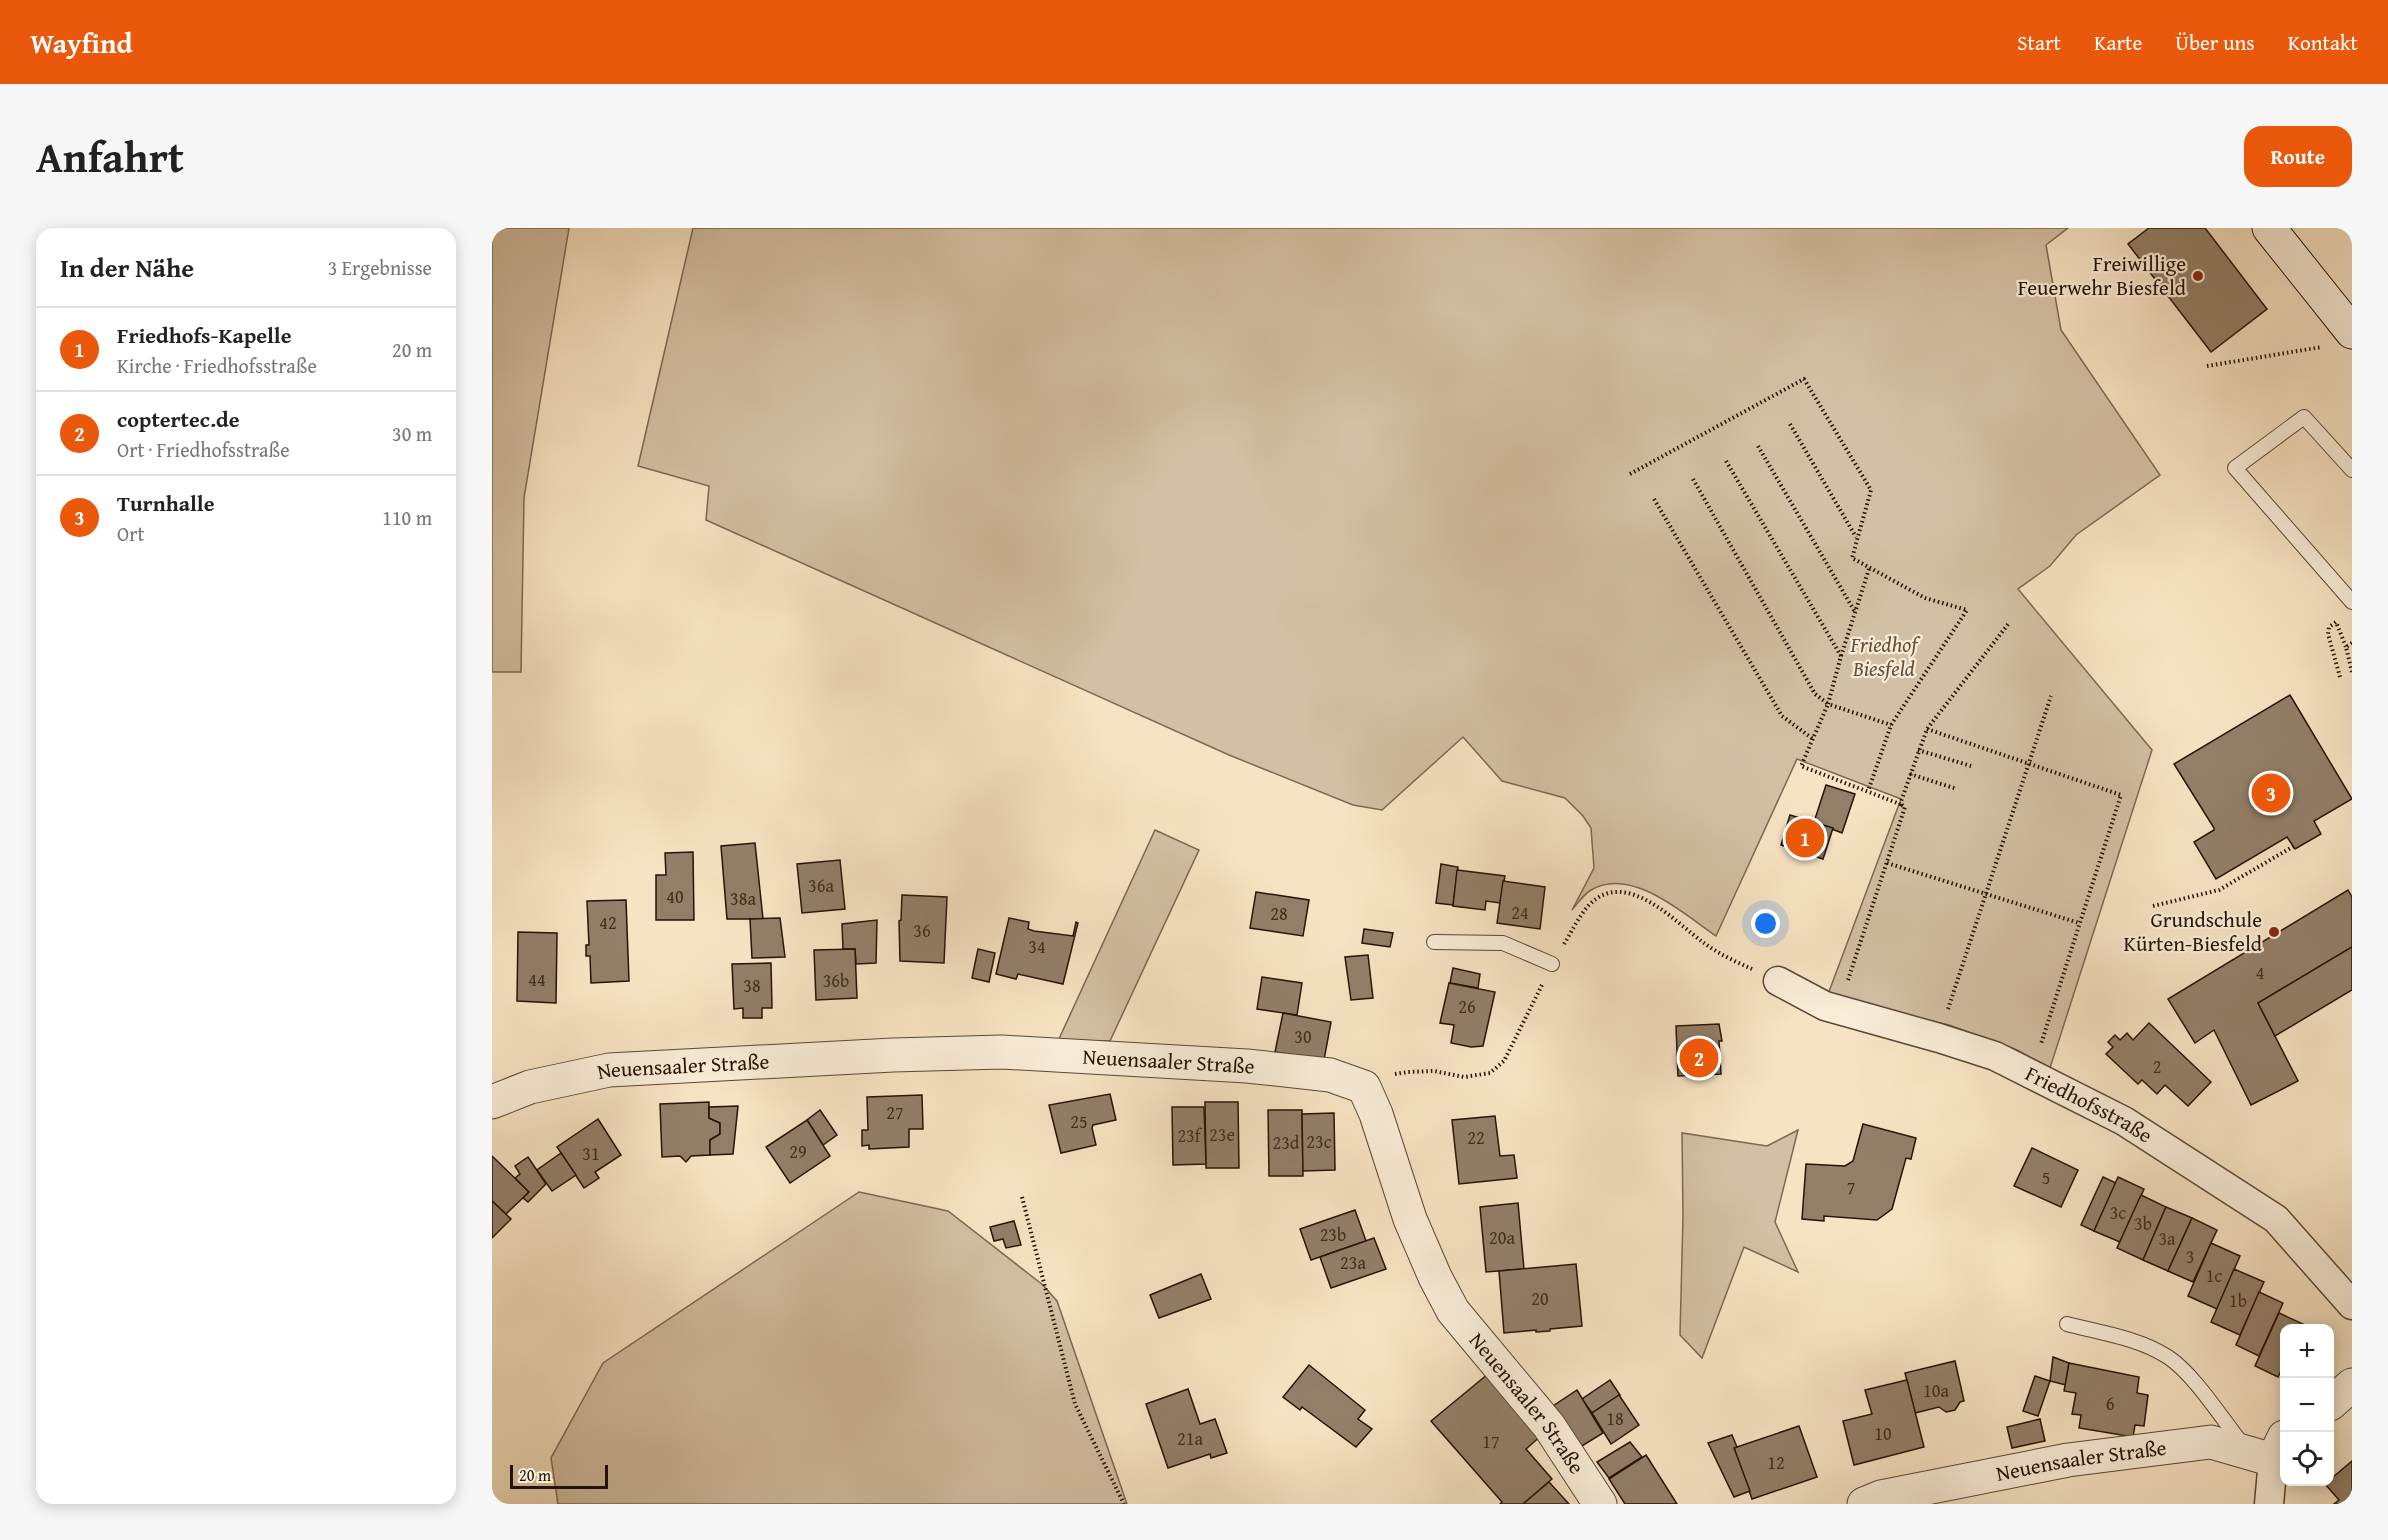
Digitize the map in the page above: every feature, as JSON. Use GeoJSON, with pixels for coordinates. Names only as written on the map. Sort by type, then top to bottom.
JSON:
{"type":"FeatureCollection","features":[{"type":"Feature","properties":{"kind":"street"},"geometry":{"type":"LineString","coordinates":[[2269,228],[2341,339]]}},
{"type":"Feature","properties":{"kind":"street","name":"Friedhofsstraße"},"geometry":{"type":"LineString","coordinates":[[1778,981],[1825,1006],[1995,1056],[2124,1121],[2276,1219],[2352,1305]]}},
{"type":"Feature","properties":{"kind":"street","name":"Neuensaaler Straße"},"geometry":{"type":"LineString","coordinates":[[492,1102],[530,1087],[609,1070],[893,1054],[980,1053],[1084,1056],[1247,1066],[1330,1075],[1365,1087],[1410,1220],[1435,1277],[1454,1311],[1549,1426],[1600,1504]]}},
{"type":"Feature","properties":{"kind":"street"},"geometry":{"type":"LineString","coordinates":[[2334,1401],[2352,1385]]}},
{"type":"Feature","properties":{"kind":"street","name":"Neuensaaler Straße"},"geometry":{"type":"LineString","coordinates":[[1864,1504],[1881,1497],[2068,1460],[2211,1442],[2269,1450]]}},
{"type":"Feature","properties":{"kind":"street"},"geometry":{"type":"LineString","coordinates":[[2269,1450],[2270,1504]]}},
{"type":"Feature","properties":{"kind":"lane"},"geometry":{"type":"LineString","coordinates":[[2352,470],[2304,417],[2235,468],[2352,602]]}},
{"type":"Feature","properties":{"kind":"lane"},"geometry":{"type":"LineString","coordinates":[[1434,942],[1503,943],[1552,964]]}},
{"type":"Feature","properties":{"kind":"lane"},"geometry":{"type":"LineString","coordinates":[[2067,1324],[2140,1343],[2169,1358],[2269,1450]]}},
{"type":"Feature","properties":{"kind":"path"},"geometry":{"type":"LineString","coordinates":[[2207,366],[2341,339]]}},
{"type":"Feature","properties":{"kind":"path"},"geometry":{"type":"LineString","coordinates":[[1630,474],[1804,379],[1870,490],[1852,558],[1926,598],[1966,610],[1891,725],[1868,791]]}},
{"type":"Feature","properties":{"kind":"path"},"geometry":{"type":"LineString","coordinates":[[1790,424],[1856,538]]}},
{"type":"Feature","properties":{"kind":"path"},"geometry":{"type":"LineString","coordinates":[[1758,446],[1855,612]]}},
{"type":"Feature","properties":{"kind":"path"},"geometry":{"type":"LineString","coordinates":[[1726,461],[1841,656]]}},
{"type":"Feature","properties":{"kind":"path"},"geometry":{"type":"LineString","coordinates":[[1693,479],[1815,694],[1828,704],[1891,725]]}},
{"type":"Feature","properties":{"kind":"path"},"geometry":{"type":"LineString","coordinates":[[1654,499],[1782,716],[1813,739]]}},
{"type":"Feature","properties":{"kind":"path"},"geometry":{"type":"LineString","coordinates":[[1847,982],[1905,807],[1801,766],[1828,704],[1869,568]]}},
{"type":"Feature","properties":{"kind":"path"},"geometry":{"type":"LineString","coordinates":[[2340,677],[2328,634],[2328,627],[2336,622],[2346,647],[2352,672]]}},
{"type":"Feature","properties":{"kind":"path"},"geometry":{"type":"LineString","coordinates":[[1900,804],[1927,729],[2009,623]]}},
{"type":"Feature","properties":{"kind":"path"},"geometry":{"type":"LineString","coordinates":[[2346,647],[2352,643]]}},
{"type":"Feature","properties":{"kind":"path"},"geometry":{"type":"LineString","coordinates":[[1947,1011],[2051,696]]}},
{"type":"Feature","properties":{"kind":"path"},"geometry":{"type":"LineString","coordinates":[[1927,729],[2121,795],[2039,1050]]}},
{"type":"Feature","properties":{"kind":"path"},"geometry":{"type":"LineString","coordinates":[[1918,750],[1971,766]]}},
{"type":"Feature","properties":{"kind":"path"},"geometry":{"type":"LineString","coordinates":[[1910,774],[1957,789]]}},
{"type":"Feature","properties":{"kind":"path"},"geometry":{"type":"LineString","coordinates":[[2153,906],[2219,890],[2294,846]]}},
{"type":"Feature","properties":{"kind":"path"},"geometry":{"type":"LineString","coordinates":[[1887,863],[2079,923]]}},
{"type":"Feature","properties":{"kind":"path"},"geometry":{"type":"LineString","coordinates":[[1365,1087],[1378,1078],[1408,1072],[1434,1071],[1464,1077],[1490,1072],[1504,1061],[1552,964],[1579,919],[1590,904],[1614,893],[1629,893],[1656,905],[1703,942],[1727,957],[1778,981]]}},
{"type":"Feature","properties":{"kind":"path"},"geometry":{"type":"LineString","coordinates":[[1022,1197],[1075,1404],[1124,1504]]}},
{"type":"Feature","properties":{"kind":"green space"},"geometry":{"type":"Polygon","coordinates":[[[492,228],[569,228],[524,498],[521,672],[492,672],[492,228]]]}},
{"type":"Feature","properties":{"kind":"green space","name":"Friedhof Biesfeld"},"geometry":{"type":"Polygon","coordinates":[[[693,228],[2068,228],[2046,245],[2061,330],[2160,475],[2076,535],[2050,566],[2018,589],[2152,750],[2050,1068],[2017,1050],[1949,1025],[1827,997],[1901,799],[1797,759],[1716,936],[1657,896],[1640,888],[1623,884],[1607,884],[1591,890],[1572,910],[1594,868],[1591,828],[1583,816],[1565,798],[1502,781],[1463,737],[1382,810],[1353,805],[1229,755],[706,520],[709,486],[638,466],[693,228]]]}},
{"type":"Feature","properties":{"kind":"green space"},"geometry":{"type":"Polygon","coordinates":[[[1155,830],[1199,850],[1110,1041],[1058,1041],[1155,830]]]}},
{"type":"Feature","properties":{"kind":"green space"},"geometry":{"type":"Polygon","coordinates":[[[1798,1130],[1775,1222],[1798,1272],[1744,1247],[1702,1358],[1680,1335],[1683,1216],[1682,1133],[1767,1146],[1798,1130]]]}},
{"type":"Feature","properties":{"kind":"green space"},"geometry":{"type":"Polygon","coordinates":[[[859,1192],[948,1211],[1043,1285],[1057,1301],[1127,1504],[558,1504],[551,1458],[603,1363],[859,1192]]]}},
{"type":"Feature","properties":{"kind":"building","name":"Freiwillige Feuerwehr Biesfeld"},"geometry":{"type":"Polygon","coordinates":[[[2149,228],[2205,228],[2267,309],[2211,352],[2128,244],[2149,228]]]}},
{"type":"Feature","properties":{"kind":"building"},"geometry":{"type":"Polygon","coordinates":[[[2290,695],[2352,799],[2314,821],[2321,834],[2295,849],[2287,837],[2216,879],[2194,842],[2214,828],[2174,764],[2290,695]]]}},
{"type":"Feature","properties":{"kind":"building"},"geometry":{"type":"Polygon","coordinates":[[[1826,785],[1855,794],[1842,833],[1814,822],[1826,785]]]}},
{"type":"Feature","properties":{"kind":"building"},"geometry":{"type":"Polygon","coordinates":[[[1790,815],[1833,828],[1823,859],[1781,845],[1790,815]]]}},
{"type":"Feature","properties":{"kind":"building"},"geometry":{"type":"Polygon","coordinates":[[[755,843],[763,919],[727,919],[721,846],[755,843]]]}},
{"type":"Feature","properties":{"kind":"building"},"geometry":{"type":"Polygon","coordinates":[[[693,852],[694,920],[656,920],[656,875],[666,875],[665,853],[693,852]]]}},
{"type":"Feature","properties":{"kind":"building"},"geometry":{"type":"Polygon","coordinates":[[[840,860],[845,909],[802,913],[797,864],[840,860]]]}},
{"type":"Feature","properties":{"kind":"building"},"geometry":{"type":"Polygon","coordinates":[[[1441,864],[1458,867],[1453,905],[1436,903],[1441,864]]]}},
{"type":"Feature","properties":{"kind":"building"},"geometry":{"type":"Polygon","coordinates":[[[1457,870],[1505,876],[1500,903],[1486,901],[1485,910],[1453,906],[1457,870]]]}},
{"type":"Feature","properties":{"kind":"building"},"geometry":{"type":"Polygon","coordinates":[[[1503,881],[1545,887],[1540,929],[1497,923],[1503,881]]]}},
{"type":"Feature","properties":{"kind":"building"},"geometry":{"type":"Polygon","coordinates":[[[2348,890],[2352,897],[2352,947],[2258,1003],[2298,1081],[2251,1105],[2214,1030],[2195,1043],[2168,999],[2348,890]]]}},
{"type":"Feature","properties":{"kind":"building"},"geometry":{"type":"Polygon","coordinates":[[[1256,892],[1309,900],[1303,936],[1250,928],[1256,892]]]}},
{"type":"Feature","properties":{"kind":"building"},"geometry":{"type":"Polygon","coordinates":[[[902,895],[947,897],[944,963],[900,961],[899,921],[901,920],[902,895]]]}},
{"type":"Feature","properties":{"kind":"building"},"geometry":{"type":"Polygon","coordinates":[[[626,900],[629,981],[591,983],[590,956],[586,956],[586,945],[589,945],[587,901],[626,900]]]}},
{"type":"Feature","properties":{"kind":"building"},"geometry":{"type":"Polygon","coordinates":[[[780,918],[785,957],[752,958],[750,919],[780,918]]]}},
{"type":"Feature","properties":{"kind":"building"},"geometry":{"type":"Polygon","coordinates":[[[1009,918],[1029,922],[1028,929],[1034,931],[1073,936],[1076,922],[1078,923],[1063,984],[1018,974],[1016,979],[996,974],[1009,918]]]}},
{"type":"Feature","properties":{"kind":"building"},"geometry":{"type":"Polygon","coordinates":[[[877,920],[876,963],[856,964],[855,949],[843,949],[842,924],[877,920]]]}},
{"type":"Feature","properties":{"kind":"building"},"geometry":{"type":"Polygon","coordinates":[[[1364,929],[1393,933],[1390,947],[1362,943],[1364,929]]]}},
{"type":"Feature","properties":{"kind":"building"},"geometry":{"type":"Polygon","coordinates":[[[518,932],[557,933],[556,1003],[517,1001],[518,932]]]}},
{"type":"Feature","properties":{"kind":"building"},"geometry":{"type":"Polygon","coordinates":[[[2352,947],[2352,990],[2275,1036],[2258,1003],[2352,947]]]}},
{"type":"Feature","properties":{"kind":"building"},"geometry":{"type":"Polygon","coordinates":[[[855,949],[857,998],[816,1000],[814,950],[855,949]]]}},
{"type":"Feature","properties":{"kind":"building"},"geometry":{"type":"Polygon","coordinates":[[[978,949],[995,953],[989,982],[972,978],[978,949]]]}},
{"type":"Feature","properties":{"kind":"building"},"geometry":{"type":"Polygon","coordinates":[[[1368,955],[1373,998],[1351,1000],[1345,957],[1368,955]]]}},
{"type":"Feature","properties":{"kind":"building"},"geometry":{"type":"Polygon","coordinates":[[[771,963],[772,1008],[762,1008],[762,1018],[743,1018],[743,1008],[734,1009],[732,964],[771,963]]]}},
{"type":"Feature","properties":{"kind":"building"},"geometry":{"type":"Polygon","coordinates":[[[1453,968],[1480,974],[1478,988],[1450,983],[1453,968]]]}},
{"type":"Feature","properties":{"kind":"building"},"geometry":{"type":"Polygon","coordinates":[[[1262,977],[1302,983],[1297,1015],[1257,1009],[1262,977]]]}},
{"type":"Feature","properties":{"kind":"building"},"geometry":{"type":"Polygon","coordinates":[[[1449,983],[1495,992],[1483,1046],[1471,1047],[1451,1043],[1454,1025],[1440,1023],[1449,983]]]}},
{"type":"Feature","properties":{"kind":"building"},"geometry":{"type":"Polygon","coordinates":[[[1283,1013],[1331,1022],[1324,1060],[1275,1052],[1283,1013]]]}},
{"type":"Feature","properties":{"kind":"building"},"geometry":{"type":"Polygon","coordinates":[[[2149,1023],[2211,1082],[2188,1106],[2165,1085],[2157,1094],[2142,1080],[2138,1084],[2106,1054],[2113,1047],[2108,1042],[2115,1035],[2120,1040],[2127,1033],[2133,1040],[2149,1023]]]}},
{"type":"Feature","properties":{"kind":"building"},"geometry":{"type":"Polygon","coordinates":[[[1719,1024],[1722,1041],[1719,1041],[1721,1074],[1678,1076],[1676,1026],[1719,1024]]]}},
{"type":"Feature","properties":{"kind":"building"},"geometry":{"type":"Polygon","coordinates":[[[1110,1094],[1116,1120],[1093,1125],[1096,1145],[1061,1153],[1049,1105],[1110,1094]]]}},
{"type":"Feature","properties":{"kind":"building"},"geometry":{"type":"Polygon","coordinates":[[[922,1095],[923,1129],[909,1129],[909,1147],[869,1149],[869,1145],[862,1146],[862,1130],[868,1130],[867,1097],[922,1095]]]}},
{"type":"Feature","properties":{"kind":"building"},"geometry":{"type":"Polygon","coordinates":[[[709,1102],[709,1118],[720,1123],[720,1134],[710,1140],[710,1155],[691,1156],[686,1162],[680,1156],[662,1157],[660,1104],[709,1102]]]}},
{"type":"Feature","properties":{"kind":"building"},"geometry":{"type":"Polygon","coordinates":[[[1205,1102],[1238,1102],[1239,1168],[1206,1168],[1205,1102]]]}},
{"type":"Feature","properties":{"kind":"building"},"geometry":{"type":"Polygon","coordinates":[[[738,1106],[733,1154],[710,1155],[710,1140],[720,1134],[720,1123],[709,1118],[709,1107],[738,1106]]]}},
{"type":"Feature","properties":{"kind":"building"},"geometry":{"type":"Polygon","coordinates":[[[1172,1107],[1204,1107],[1206,1164],[1173,1165],[1172,1107]]]}},
{"type":"Feature","properties":{"kind":"building"},"geometry":{"type":"Polygon","coordinates":[[[820,1110],[837,1135],[823,1145],[807,1120],[820,1110]]]}},
{"type":"Feature","properties":{"kind":"building"},"geometry":{"type":"Polygon","coordinates":[[[1268,1110],[1302,1110],[1303,1176],[1269,1176],[1268,1110]]]}},
{"type":"Feature","properties":{"kind":"building"},"geometry":{"type":"Polygon","coordinates":[[[1334,1113],[1335,1170],[1303,1171],[1302,1114],[1334,1113]]]}},
{"type":"Feature","properties":{"kind":"building"},"geometry":{"type":"Polygon","coordinates":[[[1495,1116],[1500,1156],[1514,1155],[1517,1178],[1459,1184],[1452,1120],[1495,1116]]]}},
{"type":"Feature","properties":{"kind":"building"},"geometry":{"type":"Polygon","coordinates":[[[598,1119],[621,1155],[595,1172],[599,1178],[584,1188],[557,1147],[598,1119]]]}},
{"type":"Feature","properties":{"kind":"building"},"geometry":{"type":"Polygon","coordinates":[[[807,1120],[830,1156],[790,1183],[766,1147],[807,1120]]]}},
{"type":"Feature","properties":{"kind":"building"},"geometry":{"type":"Polygon","coordinates":[[[1863,1124],[1916,1138],[1911,1159],[1906,1158],[1892,1209],[1877,1220],[1824,1216],[1824,1221],[1802,1219],[1806,1164],[1845,1166],[1853,1161],[1863,1124]]]}},
{"type":"Feature","properties":{"kind":"building"},"geometry":{"type":"Polygon","coordinates":[[[2032,1148],[2078,1170],[2061,1207],[2014,1186],[2032,1148]]]}},
{"type":"Feature","properties":{"kind":"building"},"geometry":{"type":"Polygon","coordinates":[[[561,1153],[576,1175],[552,1191],[537,1170],[561,1153]]]}},
{"type":"Feature","properties":{"kind":"building"},"geometry":{"type":"Polygon","coordinates":[[[492,1156],[529,1192],[506,1214],[492,1201],[492,1156]]]}},
{"type":"Feature","properties":{"kind":"building"},"geometry":{"type":"Polygon","coordinates":[[[528,1157],[546,1184],[528,1202],[523,1198],[529,1192],[515,1178],[520,1174],[515,1166],[528,1157]]]}},
{"type":"Feature","properties":{"kind":"building"},"geometry":{"type":"Polygon","coordinates":[[[2103,1177],[2116,1183],[2094,1231],[2081,1225],[2103,1177]]]}},
{"type":"Feature","properties":{"kind":"building"},"geometry":{"type":"Polygon","coordinates":[[[2118,1177],[2144,1189],[2120,1242],[2094,1231],[2118,1177]]]}},
{"type":"Feature","properties":{"kind":"building"},"geometry":{"type":"Polygon","coordinates":[[[2141,1195],[2166,1207],[2143,1260],[2117,1248],[2141,1195]]]}},
{"type":"Feature","properties":{"kind":"building"},"geometry":{"type":"Polygon","coordinates":[[[492,1201],[511,1219],[492,1238],[492,1201]]]}},
{"type":"Feature","properties":{"kind":"building"},"geometry":{"type":"Polygon","coordinates":[[[1518,1203],[1524,1269],[1486,1272],[1480,1207],[1518,1203]]]}},
{"type":"Feature","properties":{"kind":"building"},"geometry":{"type":"Polygon","coordinates":[[[2166,1207],[2192,1218],[2168,1271],[2143,1260],[2166,1207]]]}},
{"type":"Feature","properties":{"kind":"building"},"geometry":{"type":"Polygon","coordinates":[[[1355,1210],[1366,1241],[1311,1260],[1300,1229],[1355,1210]]]}},
{"type":"Feature","properties":{"kind":"building"},"geometry":{"type":"Polygon","coordinates":[[[2192,1218],[2217,1230],[2193,1282],[2168,1271],[2192,1218]]]}},
{"type":"Feature","properties":{"kind":"building"},"geometry":{"type":"Polygon","coordinates":[[[1014,1221],[1021,1245],[1006,1248],[1003,1239],[994,1241],[990,1227],[1014,1221]]]}},
{"type":"Feature","properties":{"kind":"building"},"geometry":{"type":"Polygon","coordinates":[[[1374,1238],[1386,1269],[1331,1288],[1320,1257],[1374,1238]]]}},
{"type":"Feature","properties":{"kind":"building"},"geometry":{"type":"Polygon","coordinates":[[[2211,1243],[2240,1256],[2217,1309],[2188,1296],[2211,1243]]]}},
{"type":"Feature","properties":{"kind":"building"},"geometry":{"type":"Polygon","coordinates":[[[1576,1264],[1582,1326],[1550,1329],[1550,1331],[1504,1333],[1499,1271],[1576,1264]]]}},
{"type":"Feature","properties":{"kind":"building"},"geometry":{"type":"Polygon","coordinates":[[[2234,1269],[2264,1282],[2240,1335],[2211,1322],[2234,1269]]]}},
{"type":"Feature","properties":{"kind":"building"},"geometry":{"type":"Polygon","coordinates":[[[1201,1274],[1211,1299],[1159,1318],[1150,1295],[1201,1274]]]}},
{"type":"Feature","properties":{"kind":"building"},"geometry":{"type":"Polygon","coordinates":[[[2259,1292],[2283,1303],[2259,1356],[2236,1345],[2259,1292]]]}},
{"type":"Feature","properties":{"kind":"building"},"geometry":{"type":"Polygon","coordinates":[[[2279,1313],[2303,1324],[2280,1324],[2280,1373],[2278,1377],[2255,1366],[2279,1313]]]}},
{"type":"Feature","properties":{"kind":"building"},"geometry":{"type":"Polygon","coordinates":[[[2053,1357],[2069,1363],[2066,1385],[2050,1381],[2053,1357]]]}},
{"type":"Feature","properties":{"kind":"building"},"geometry":{"type":"Polygon","coordinates":[[[1955,1361],[1964,1401],[1960,1402],[1955,1410],[1946,1412],[1939,1407],[1915,1413],[1905,1373],[1955,1361]]]}},
{"type":"Feature","properties":{"kind":"building"},"geometry":{"type":"Polygon","coordinates":[[[2069,1363],[2139,1377],[2137,1393],[2148,1395],[2144,1426],[2135,1425],[2133,1437],[2079,1428],[2081,1415],[2072,1414],[2076,1393],[2064,1391],[2069,1363]]]}},
{"type":"Feature","properties":{"kind":"building"},"geometry":{"type":"Polygon","coordinates":[[[1309,1365],[1365,1410],[1358,1419],[1372,1429],[1356,1447],[1302,1407],[1300,1410],[1283,1397],[1309,1365]]]}},
{"type":"Feature","properties":{"kind":"building"},"geometry":{"type":"Polygon","coordinates":[[[1488,1374],[1542,1435],[1526,1449],[1552,1479],[1523,1504],[1500,1504],[1502,1502],[1431,1421],[1488,1374]]]}},
{"type":"Feature","properties":{"kind":"building"},"geometry":{"type":"Polygon","coordinates":[[[2035,1376],[2050,1381],[2038,1416],[2023,1411],[2035,1376]]]}},
{"type":"Feature","properties":{"kind":"building"},"geometry":{"type":"Polygon","coordinates":[[[1610,1380],[1620,1395],[1592,1413],[1582,1399],[1610,1380]]]}},
{"type":"Feature","properties":{"kind":"building"},"geometry":{"type":"Polygon","coordinates":[[[1907,1380],[1924,1447],[1854,1465],[1843,1421],[1872,1414],[1865,1390],[1907,1380]]]}},
{"type":"Feature","properties":{"kind":"building"},"geometry":{"type":"Polygon","coordinates":[[[1188,1389],[1200,1424],[1215,1419],[1227,1453],[1211,1458],[1210,1454],[1168,1468],[1146,1404],[1188,1389]]]}},
{"type":"Feature","properties":{"kind":"building"},"geometry":{"type":"Polygon","coordinates":[[[1577,1390],[1603,1433],[1577,1449],[1550,1408],[1577,1390]]]}},
{"type":"Feature","properties":{"kind":"building"},"geometry":{"type":"Polygon","coordinates":[[[1619,1395],[1639,1425],[1611,1444],[1592,1413],[1619,1395]]]}},
{"type":"Feature","properties":{"kind":"building"},"geometry":{"type":"Polygon","coordinates":[[[2040,1419],[2045,1441],[2012,1448],[2007,1427],[2040,1419]]]}},
{"type":"Feature","properties":{"kind":"building"},"geometry":{"type":"Polygon","coordinates":[[[1799,1426],[1817,1477],[1752,1499],[1734,1448],[1799,1426]]]}},
{"type":"Feature","properties":{"kind":"building"},"geometry":{"type":"Polygon","coordinates":[[[1732,1435],[1737,1447],[1734,1448],[1750,1491],[1734,1497],[1708,1443],[1732,1435]]]}},
{"type":"Feature","properties":{"kind":"building"},"geometry":{"type":"Polygon","coordinates":[[[1630,1442],[1642,1457],[1609,1478],[1597,1462],[1630,1442]]]}},
{"type":"Feature","properties":{"kind":"building"},"geometry":{"type":"Polygon","coordinates":[[[1646,1455],[1677,1504],[1625,1504],[1609,1479],[1646,1455]]]}},
{"type":"Feature","properties":{"kind":"building"},"geometry":{"type":"Polygon","coordinates":[[[2352,1461],[2352,1504],[2334,1504],[2339,1500],[2327,1486],[2334,1486],[2334,1476],[2352,1461]]]}},
{"type":"Feature","properties":{"kind":"building"},"geometry":{"type":"Polygon","coordinates":[[[1549,1482],[1569,1504],[1523,1504],[1549,1482]]]}},
{"type":"Feature","properties":{"kind":"place","name":"Freiwillige Feuerwehr Biesfeld"},"geometry":{"type":"Point","coordinates":[2198,276]}},
{"type":"Feature","properties":{"kind":"place","name":"Turnhalle"},"geometry":{"type":"Point","coordinates":[2271,793]}},
{"type":"Feature","properties":{"kind":"place","name":"Friedhofs-Kapelle"},"geometry":{"type":"Point","coordinates":[1805,838]}},
{"type":"Feature","properties":{"kind":"place","name":"Grundschule Kürten-Biesfeld"},"geometry":{"type":"Point","coordinates":[2274,932]}},
{"type":"Feature","properties":{"kind":"place","name":"coptertec.de"},"geometry":{"type":"Point","coordinates":[1699,1058]}}]}
